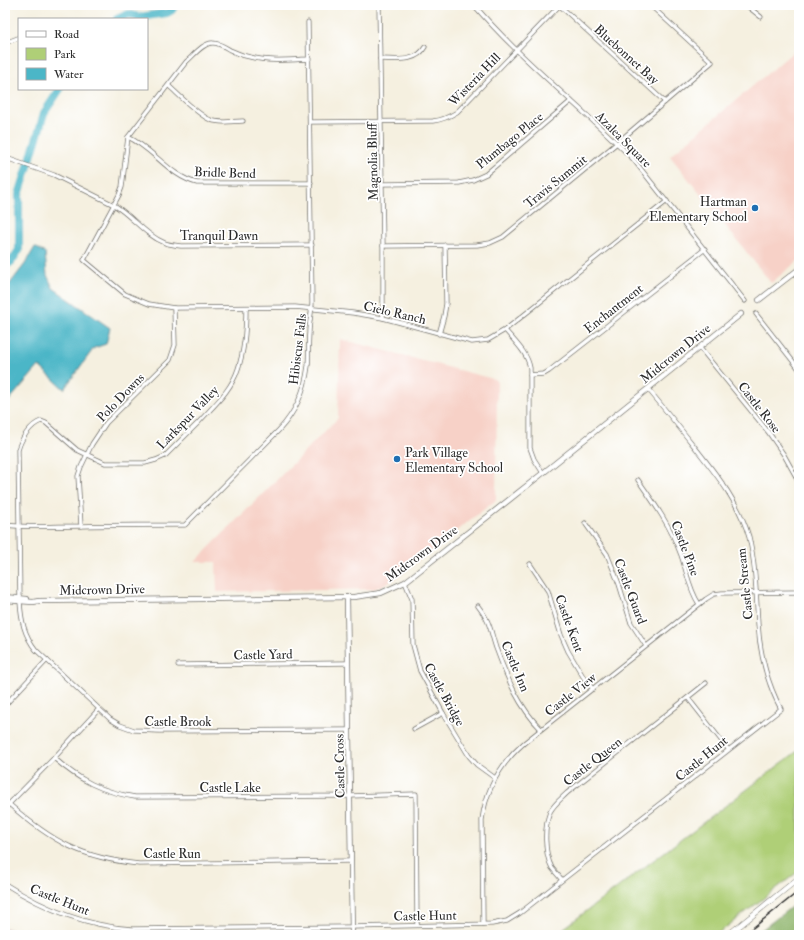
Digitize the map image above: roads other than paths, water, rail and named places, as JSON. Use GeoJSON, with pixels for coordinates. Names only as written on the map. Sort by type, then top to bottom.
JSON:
{"type":"FeatureCollection","features":[{"type":"Feature","properties":{"kind":"main road"},"geometry":{"type":"LineString","coordinates":[[728,935],[799,878]]}},
{"type":"Feature","properties":{"kind":"street","name":"Magnolia Bluff"},"geometry":{"type":"LineString","coordinates":[[379,5],[384,246],[383,318]]}},
{"type":"Feature","properties":{"kind":"street","name":"Azalea Square"},"geometry":{"type":"LineString","coordinates":[[474,5],[516,50],[633,159],[745,301]]}},
{"type":"Feature","properties":{"kind":"street","name":"Wisteria Hill"},"geometry":{"type":"LineString","coordinates":[[311,122],[433,122],[443,120],[457,112],[559,5]]}},
{"type":"Feature","properties":{"kind":"street","name":"Bluebonnet Bay"},"geometry":{"type":"LineString","coordinates":[[559,5],[665,102]]}},
{"type":"Feature","properties":{"kind":"street","name":"Travis Summit"},"geometry":{"type":"LineString","coordinates":[[384,246],[477,245],[490,243],[503,237],[712,62],[650,5]]}},
{"type":"Feature","properties":{"kind":"street"},"geometry":{"type":"LineString","coordinates":[[746,5],[761,17]]}},
{"type":"Feature","properties":{"kind":"street","name":"Hibiscus Falls"},"geometry":{"type":"LineString","coordinates":[[5,524],[19,526],[186,525],[279,430],[292,413],[302,393],[305,380],[312,309],[311,122],[308,22]]}},
{"type":"Feature","properties":{"kind":"street"},"geometry":{"type":"LineString","coordinates":[[5,44],[18,38]]}},
{"type":"Feature","properties":{"kind":"street"},"geometry":{"type":"LineString","coordinates":[[114,205],[122,186],[128,137],[169,86],[186,62],[205,45],[212,42],[220,44],[240,55],[265,60],[309,60]]}},
{"type":"Feature","properties":{"kind":"street"},"geometry":{"type":"LineString","coordinates":[[380,59],[408,59],[416,57],[422,53],[425,47]]}},
{"type":"Feature","properties":{"kind":"street"},"geometry":{"type":"LineString","coordinates":[[169,86],[202,115],[210,120],[218,122],[243,121]]}},
{"type":"Feature","properties":{"kind":"street","name":"Plumbago Place"},"geometry":{"type":"LineString","coordinates":[[382,184],[459,183],[473,180],[486,174],[571,102]]}},
{"type":"Feature","properties":{"kind":"street","name":"Bridle Bend"},"geometry":{"type":"LineString","coordinates":[[128,137],[141,144],[175,174],[186,180],[197,183],[311,183]]}},
{"type":"Feature","properties":{"kind":"street","name":"Tranquil Dawn"},"geometry":{"type":"LineString","coordinates":[[5,158],[50,173],[114,205],[121,209],[151,236],[166,244],[181,246],[312,245]]}},
{"type":"Feature","properties":{"kind":"street","name":"Cielo Ranch"},"geometry":{"type":"LineString","coordinates":[[114,205],[84,260],[125,294],[149,304],[174,308],[295,307],[353,313],[383,318],[465,341],[479,342],[494,338],[505,330],[667,202]]}},
{"type":"Feature","properties":{"kind":"street"},"geometry":{"type":"LineString","coordinates":[[439,334],[446,304],[445,245]]}},
{"type":"Feature","properties":{"kind":"street","name":"Enchantment"},"geometry":{"type":"LineString","coordinates":[[530,375],[544,374],[549,371],[705,249]]}},
{"type":"Feature","properties":{"kind":"street"},"geometry":{"type":"LineString","coordinates":[[759,300],[799,269]]}},
{"type":"Feature","properties":{"kind":"street","name":"Polo Downs"},"geometry":{"type":"LineString","coordinates":[[81,526],[78,476],[81,467],[87,454],[106,423],[170,360],[174,345],[174,308]]}},
{"type":"Feature","properties":{"kind":"street","name":"Larkspur Valley"},"geometry":{"type":"LineString","coordinates":[[41,421],[46,423],[77,450],[105,463],[145,463],[156,460],[170,451],[223,396],[232,383],[243,353],[246,334],[246,308]]}},
{"type":"Feature","properties":{"kind":"street","name":"Midcrown Drive"},"geometry":{"type":"LineString","coordinates":[[5,597],[33,602],[347,597],[381,593],[405,582],[741,314]]}},
{"type":"Feature","properties":{"kind":"street"},"geometry":{"type":"LineString","coordinates":[[756,314],[799,369]]}},
{"type":"Feature","properties":{"kind":"street"},"geometry":{"type":"LineString","coordinates":[[505,330],[527,358],[530,368],[530,448],[534,459],[543,473]]}},
{"type":"Feature","properties":{"kind":"street","name":"Castle Rose"},"geometry":{"type":"LineString","coordinates":[[700,348],[768,433],[784,455],[799,482]]}},
{"type":"Feature","properties":{"kind":"street","name":"Castle Stream"},"geometry":{"type":"LineString","coordinates":[[648,389],[717,475],[735,502],[748,536],[754,559],[758,625],[762,660],[781,709]]}},
{"type":"Feature","properties":{"kind":"street","name":"Castle Brook"},"geometry":{"type":"LineString","coordinates":[[41,421],[36,423],[21,440],[18,450],[20,600],[21,621],[27,636],[47,660],[110,719],[120,725],[140,731],[349,730]]}},
{"type":"Feature","properties":{"kind":"street","name":"Castle Pine"},"geometry":{"type":"LineString","coordinates":[[638,480],[656,505],[667,524],[681,556],[692,593],[699,604]]}},
{"type":"Feature","properties":{"kind":"street","name":"Castle Guard"},"geometry":{"type":"LineString","coordinates":[[585,523],[606,554],[619,584],[631,623],[646,646]]}},
{"type":"Feature","properties":{"kind":"street","name":"Castle Kent"},"geometry":{"type":"LineString","coordinates":[[530,564],[548,591],[561,635],[568,651],[593,689]]}},
{"type":"Feature","properties":{"kind":"street","name":"Castle Bridge"},"geometry":{"type":"LineString","coordinates":[[405,582],[412,599],[413,645],[417,664],[443,713],[469,756],[477,765],[495,778]]}},
{"type":"Feature","properties":{"kind":"street","name":"Castle View"},"geometry":{"type":"LineString","coordinates":[[482,924],[482,820],[486,799],[495,778],[509,757],[518,748],[646,646],[714,594],[799,592]]}},
{"type":"Feature","properties":{"kind":"street","name":"Castle Cross"},"geometry":{"type":"LineString","coordinates":[[347,597],[352,935]]}},
{"type":"Feature","properties":{"kind":"street","name":"Midcrown Drive"},"geometry":{"type":"LineString","coordinates":[[5,600],[20,600]]}},
{"type":"Feature","properties":{"kind":"street","name":"Castle Inn"},"geometry":{"type":"LineString","coordinates":[[478,606],[490,623],[495,646],[508,680],[521,704],[541,730]]}},
{"type":"Feature","properties":{"kind":"street"},"geometry":{"type":"LineString","coordinates":[[5,705],[47,660]]}},
{"type":"Feature","properties":{"kind":"street","name":"Castle Yard"},"geometry":{"type":"LineString","coordinates":[[178,665],[347,663]]}},
{"type":"Feature","properties":{"kind":"street","name":"Castle Queen"},"geometry":{"type":"LineString","coordinates":[[562,880],[553,869],[549,860],[547,844],[548,820],[556,803],[706,683]]}},
{"type":"Feature","properties":{"kind":"street"},"geometry":{"type":"LineString","coordinates":[[688,698],[728,749]]}},
{"type":"Feature","properties":{"kind":"street"},"geometry":{"type":"LineString","coordinates":[[5,808],[99,709]]}},
{"type":"Feature","properties":{"kind":"street","name":"Castle Hunt"},"geometry":{"type":"LineString","coordinates":[[5,884],[41,904],[70,917],[116,928],[352,927],[499,923],[516,916],[781,709]]}},
{"type":"Feature","properties":{"kind":"street"},"geometry":{"type":"LineString","coordinates":[[414,729],[443,713]]}},
{"type":"Feature","properties":{"kind":"street","name":"Castle Lake"},"geometry":{"type":"LineString","coordinates":[[54,758],[69,770],[95,786],[121,795],[135,797],[350,796],[416,794],[417,925]]}},
{"type":"Feature","properties":{"kind":"street","name":"Castle Run"},"geometry":{"type":"LineString","coordinates":[[9,804],[46,834],[63,844],[81,852],[120,862],[139,864],[351,862]]}},
{"type":"Feature","properties":{"kind":"water"},"geometry":{"type":"Polygon","coordinates":[[[35,247],[45,253],[47,275],[53,288],[110,328],[106,344],[94,348],[64,389],[39,366],[5,405],[5,290],[25,264],[35,247]]]}},
{"type":"Feature","properties":{"kind":"waterway"},"geometry":{"type":"LineString","coordinates":[[119,18],[129,14],[139,17],[167,13],[172,10],[175,5]]}},
{"type":"Feature","properties":{"kind":"waterway"},"geometry":{"type":"LineString","coordinates":[[5,266],[11,262],[19,250],[19,195],[44,113],[59,90]]}},
{"type":"Feature","properties":{"kind":"railway"},"geometry":{"type":"LineString","coordinates":[[744,935],[799,891]]}},
{"type":"Feature","properties":{"kind":"place","name":"Hartman Elementary School"},"geometry":{"type":"Point","coordinates":[755,208]}},
{"type":"Feature","properties":{"kind":"place","name":"Park Village Elementary School"},"geometry":{"type":"Point","coordinates":[397,459]}}]}
